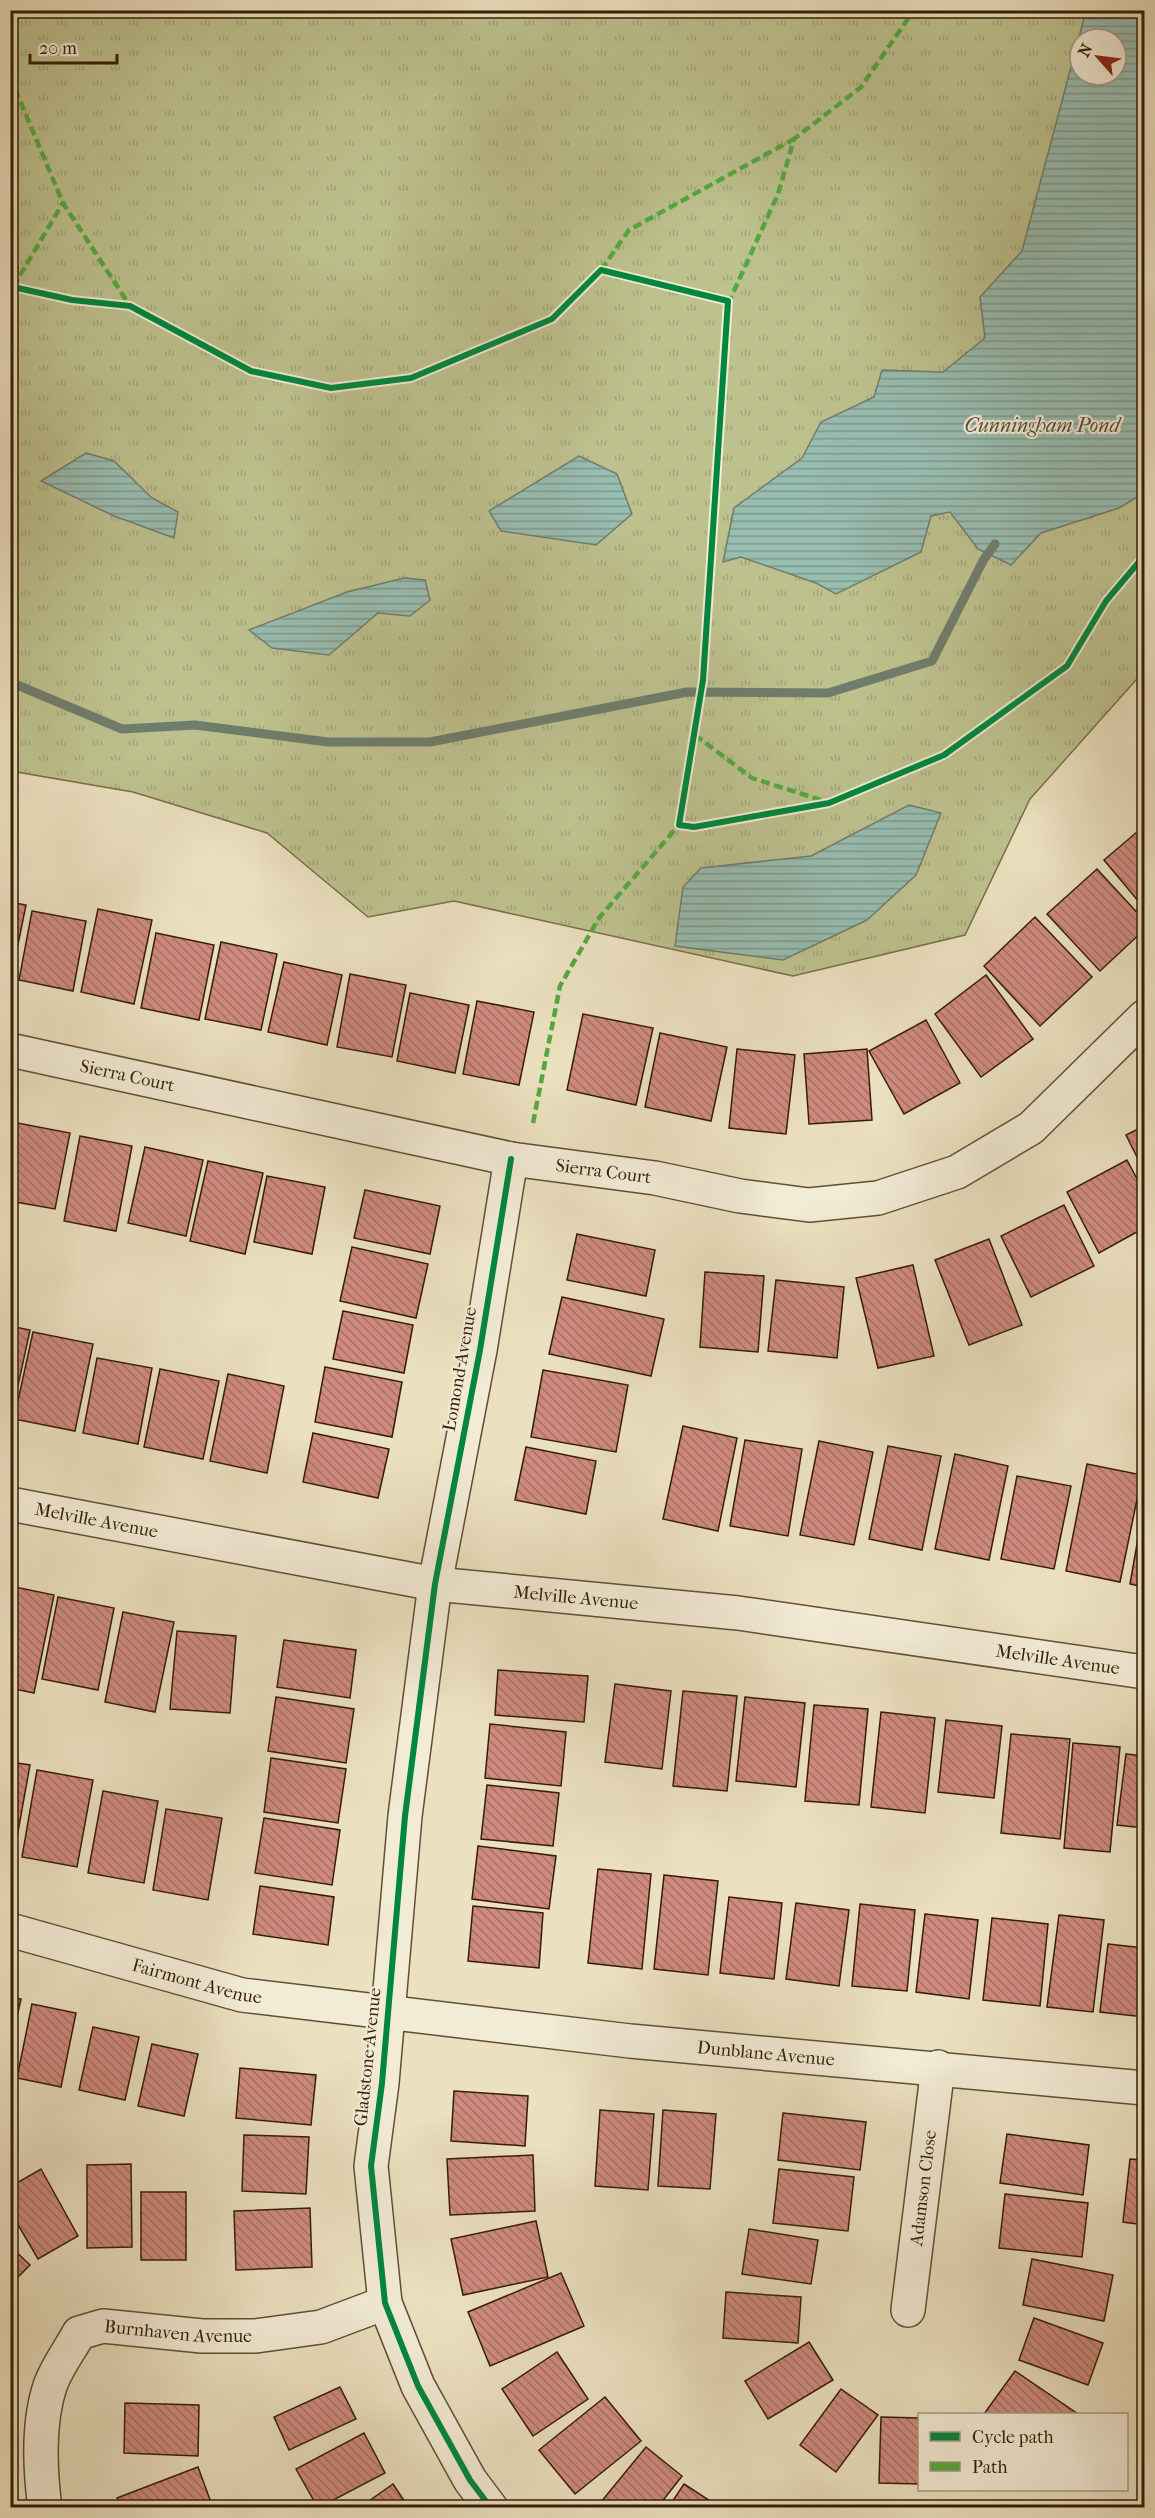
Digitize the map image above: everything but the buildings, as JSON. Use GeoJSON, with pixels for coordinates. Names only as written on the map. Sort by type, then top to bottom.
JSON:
{"type":"FeatureCollection","features":[{"type":"Feature","properties":{"kind":"street","name":"Sierra Court"},"geometry":{"type":"LineString","coordinates":[[10,1050],[511,1159],[655,1178],[740,1196],[809,1205],[878,1198],[957,1172],[1031,1128],[1144,1017]]}},
{"type":"Feature","properties":{"kind":"street","name":"Lomond Avenue"},"geometry":{"type":"LineString","coordinates":[[435,1584],[478,1362],[511,1159]]}},
{"type":"Feature","properties":{"kind":"street","name":"Melville Avenue"},"geometry":{"type":"LineString","coordinates":[[10,1504],[435,1584],[738,1613],[1144,1672]]}},
{"type":"Feature","properties":{"kind":"street","name":"Gladstone Avenue"},"geometry":{"type":"LineString","coordinates":[[435,1584],[405,1816],[382,2083],[371,2166],[384,2303],[418,2386],[470,2480],[491,2508]]}},
{"type":"Feature","properties":{"kind":"street","name":"Fairmont Avenue"},"geometry":{"type":"LineString","coordinates":[[10,1930],[242,1995],[388,2011]]}},
{"type":"Feature","properties":{"kind":"street","name":"Dunblane Avenue"},"geometry":{"type":"LineString","coordinates":[[388,2011],[630,2041],[938,2067],[1144,2088]]}},
{"type":"Feature","properties":{"kind":"street","name":"Adamson Close"},"geometry":{"type":"LineString","coordinates":[[908,2310],[938,2067]]}},
{"type":"Feature","properties":{"kind":"street","name":"Burnhaven Avenue"},"geometry":{"type":"LineString","coordinates":[[45,2508],[40,2475],[50,2386],[80,2333],[103,2326],[202,2336],[256,2336],[321,2327],[384,2303]]}},
{"type":"Feature","properties":{"kind":"green space"},"geometry":{"type":"Polygon","coordinates":[[[10,11],[1144,11],[1144,671],[1030,799],[965,935],[793,976],[454,901],[368,917],[267,833],[133,792],[11,771],[10,11]]]}},
{"type":"Feature","properties":{"kind":"water","name":"Cunningham Pond"},"geometry":{"type":"Polygon","coordinates":[[[1086,11],[1144,11],[1144,493],[1119,508],[1041,533],[1011,565],[978,549],[950,512],[931,516],[921,552],[836,594],[816,583],[741,557],[723,562],[734,508],[802,458],[821,422],[874,397],[882,370],[943,372],[985,338],[980,297],[1022,251],[1068,78],[1068,87],[1128,87],[1128,27],[1082,27],[1086,11]]]}},
{"type":"Feature","properties":{"kind":"water"},"geometry":{"type":"Polygon","coordinates":[[[86,453],[114,461],[152,498],[178,512],[174,538],[114,516],[41,481],[86,453]]]}},
{"type":"Feature","properties":{"kind":"water"},"geometry":{"type":"Polygon","coordinates":[[[579,456],[617,474],[632,514],[596,545],[501,531],[489,511],[579,456]]]}},
{"type":"Feature","properties":{"kind":"water"},"geometry":{"type":"Polygon","coordinates":[[[404,578],[425,580],[430,600],[410,616],[378,613],[329,655],[272,648],[249,630],[347,592],[404,578]]]}},
{"type":"Feature","properties":{"kind":"water"},"geometry":{"type":"Polygon","coordinates":[[[909,805],[941,813],[916,875],[867,920],[783,960],[675,946],[683,887],[701,868],[811,856],[909,805]]]}},
{"type":"Feature","properties":{"kind":"waterway"},"geometry":{"type":"LineString","coordinates":[[10,682],[122,729],[195,725],[328,742],[430,742],[687,692],[828,693],[932,661],[984,559],[995,544]]}},
{"type":"Feature","properties":{"kind":"marked path"},"geometry":{"type":"LineString","coordinates":[[728,304],[778,194],[794,139],[861,87],[914,10]]}},
{"type":"Feature","properties":{"kind":"marked path"},"geometry":{"type":"LineString","coordinates":[[10,77],[63,203],[130,306]]}},
{"type":"Feature","properties":{"kind":"marked path"},"geometry":{"type":"LineString","coordinates":[[601,270],[629,230],[794,139]]}},
{"type":"Feature","properties":{"kind":"marked path"},"geometry":{"type":"LineString","coordinates":[[13,287],[63,203]]}},
{"type":"Feature","properties":{"kind":"marked path"},"geometry":{"type":"LineString","coordinates":[[695,735],[752,778],[824,801]]}},
{"type":"Feature","properties":{"kind":"marked path"},"geometry":{"type":"LineString","coordinates":[[533,1123],[560,986],[599,918],[679,825],[680,820]]}},
{"type":"Feature","properties":{"kind":"cycle path"},"geometry":{"type":"LineString","coordinates":[[10,290],[13,287],[72,300],[130,306],[251,371],[331,388],[411,378],[552,319],[601,270],[728,301],[703,680],[679,825],[694,827],[829,803],[944,755],[1067,666],[1106,601],[1144,556]]}},
{"type":"Feature","properties":{"kind":"cycle path"},"geometry":{"type":"LineString","coordinates":[[491,2508],[470,2480],[418,2386],[385,2303],[371,2166],[382,2083],[405,1816],[435,1584],[480,1350],[511,1159]]}}]}
